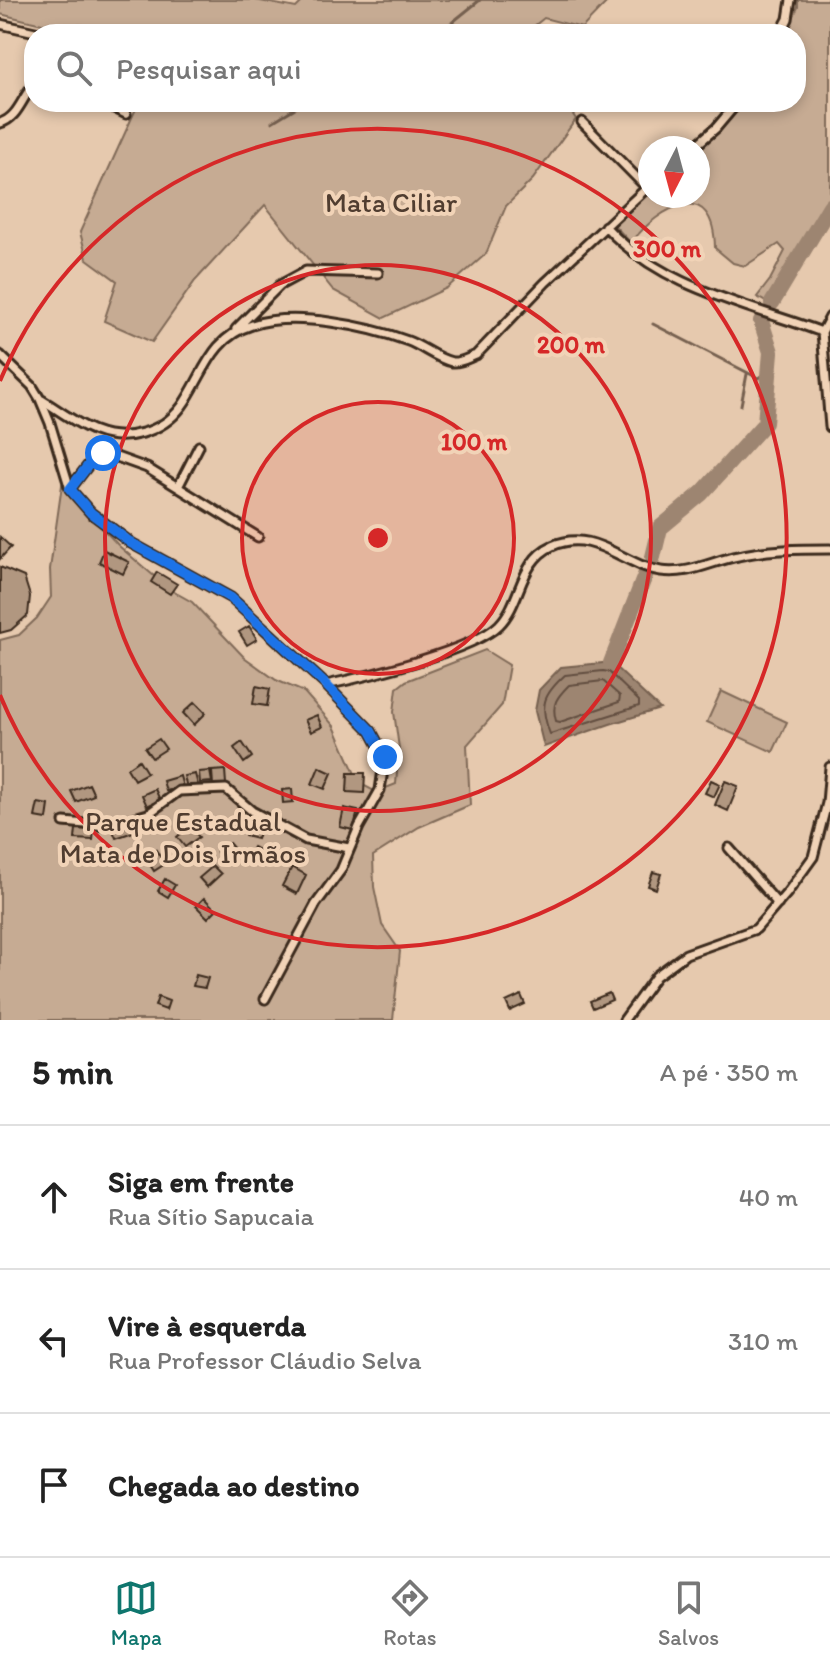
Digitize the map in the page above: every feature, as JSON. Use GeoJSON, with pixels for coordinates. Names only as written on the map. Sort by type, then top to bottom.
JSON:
{"type":"FeatureCollection","features":[{"type":"Feature","properties":{"kind":"street"},"geometry":{"type":"LineString","coordinates":[[785,24],[791,0]]}},
{"type":"Feature","properties":{"kind":"street"},"geometry":{"type":"LineString","coordinates":[[0,24],[24,29]]}},
{"type":"Feature","properties":{"kind":"street"},"geometry":{"type":"LineString","coordinates":[[0,123],[14,115],[24,100]]}},
{"type":"Feature","properties":{"kind":"street"},"geometry":{"type":"LineString","coordinates":[[122,112],[126,114]]}},
{"type":"Feature","properties":{"kind":"street"},"geometry":{"type":"LineString","coordinates":[[707,136],[730,112]]}},
{"type":"Feature","properties":{"kind":"street"},"geometry":{"type":"LineString","coordinates":[[582,122],[638,175]]}},
{"type":"Feature","properties":{"kind":"street"},"geometry":{"type":"LineString","coordinates":[[220,344],[253,324],[288,320],[321,322],[406,341],[452,362],[463,361],[476,355],[545,283],[638,196]]}},
{"type":"Feature","properties":{"kind":"street"},"geometry":{"type":"LineString","coordinates":[[605,226],[620,243],[663,273],[822,332]]}},
{"type":"Feature","properties":{"kind":"street"},"geometry":{"type":"LineString","coordinates":[[40,399],[98,432],[132,436],[149,431],[173,416],[220,344],[280,285],[306,271],[378,273]]}},
{"type":"Feature","properties":{"kind":"street"},"geometry":{"type":"LineString","coordinates":[[830,317],[822,332],[830,427]]}},
{"type":"Feature","properties":{"kind":"street"},"geometry":{"type":"LineString","coordinates":[[0,355],[32,386],[40,399],[70,489],[91,513],[131,543],[231,598],[371,731],[385,757],[380,790],[349,848],[341,870],[316,904],[265,999]]}},
{"type":"Feature","properties":{"kind":"street"},"geometry":{"type":"LineString","coordinates":[[178,487],[199,446]]}},
{"type":"Feature","properties":{"kind":"street"},"geometry":{"type":"LineString","coordinates":[[70,489],[99,454],[126,459],[258,537]]}},
{"type":"Feature","properties":{"kind":"street"},"geometry":{"type":"LineString","coordinates":[[326,685],[383,672],[491,632],[508,614],[528,568],[538,555],[564,542],[596,543],[641,565],[661,571],[701,568],[759,552],[830,549]]}},
{"type":"Feature","properties":{"kind":"street"},"geometry":{"type":"LineString","coordinates":[[624,1020],[656,976],[686,954],[756,929],[778,904],[813,857],[827,803],[830,767]]}},
{"type":"Feature","properties":{"kind":"street"},"geometry":{"type":"LineString","coordinates":[[64,822],[107,826],[148,814],[179,791],[226,789],[252,811],[306,840],[349,848]]}},
{"type":"Feature","properties":{"kind":"street"},"geometry":{"type":"LineString","coordinates":[[729,848],[778,904]]}},
{"type":"Feature","properties":{"kind":"green space"},"geometry":{"type":"Polygon","coordinates":[[[0,0],[255,0],[296,8],[304,0],[609,0],[586,24],[567,24],[544,18],[536,24],[42,24],[0,14],[0,0]]]}},
{"type":"Feature","properties":{"kind":"green space"},"geometry":{"type":"Polygon","coordinates":[[[798,0],[830,0],[830,212],[773,306],[757,297],[785,251],[779,244],[745,266],[733,263],[715,248],[712,226],[699,208],[710,208],[710,137],[734,112],[806,112],[806,24],[790,24],[798,0]]]}},
{"type":"Feature","properties":{"kind":"green space","name":"Mata Ciliar"},"geometry":{"type":"Polygon","coordinates":[[[134,112],[571,112],[576,119],[533,179],[506,206],[486,254],[447,288],[384,318],[333,290],[265,205],[195,281],[152,342],[104,321],[117,281],[87,259],[80,232],[134,112]]]}},
{"type":"Feature","properties":{"kind":"green space"},"geometry":{"type":"Polygon","coordinates":[[[638,202],[638,208],[675,208],[656,218],[631,243],[613,224],[638,202]]]}},
{"type":"Feature","properties":{"kind":"green space","name":"Parque Estadual Mata de Dois Irmãos"},"geometry":{"type":"Polygon","coordinates":[[[62,485],[119,546],[169,589],[192,602],[244,657],[276,680],[304,692],[334,726],[359,783],[376,792],[396,784],[399,748],[394,712],[397,688],[406,681],[485,650],[509,665],[502,705],[467,745],[470,805],[419,827],[373,856],[374,887],[382,925],[400,951],[393,1020],[0,1020],[0,640],[19,635],[37,618],[51,597],[50,569],[62,485]]]}},
{"type":"Feature","properties":{"kind":"green space"},"geometry":{"type":"Polygon","coordinates":[[[721,691],[787,722],[773,752],[707,722],[721,691]]]}},
{"type":"Feature","properties":{"kind":"water"},"geometry":{"type":"Polygon","coordinates":[[[611,663],[660,709],[544,747],[535,711],[539,690],[561,667],[611,663]]]}},
{"type":"Feature","properties":{"kind":"building"},"geometry":{"type":"Polygon","coordinates":[[[0,537],[11,547],[0,559],[0,537]]]}},
{"type":"Feature","properties":{"kind":"building"},"geometry":{"type":"Polygon","coordinates":[[[104,550],[129,562],[123,574],[99,562],[104,550]]]}},
{"type":"Feature","properties":{"kind":"building"},"geometry":{"type":"Polygon","coordinates":[[[0,567],[24,577],[30,596],[28,615],[11,630],[0,633],[0,567]]]}},
{"type":"Feature","properties":{"kind":"building"},"geometry":{"type":"Polygon","coordinates":[[[157,572],[177,584],[170,594],[151,582],[157,572]]]}},
{"type":"Feature","properties":{"kind":"building"},"geometry":{"type":"Polygon","coordinates":[[[249,626],[257,639],[247,645],[239,632],[249,626]]]}},
{"type":"Feature","properties":{"kind":"building"},"geometry":{"type":"Polygon","coordinates":[[[256,686],[270,689],[267,706],[253,704],[256,686]]]}},
{"type":"Feature","properties":{"kind":"building"},"geometry":{"type":"Polygon","coordinates":[[[195,702],[206,713],[194,725],[183,713],[195,702]]]}},
{"type":"Feature","properties":{"kind":"building"},"geometry":{"type":"Polygon","coordinates":[[[317,715],[322,727],[311,732],[305,720],[317,715]]]}},
{"type":"Feature","properties":{"kind":"building"},"geometry":{"type":"Polygon","coordinates":[[[159,739],[166,749],[152,758],[145,748],[159,739]]]}},
{"type":"Feature","properties":{"kind":"building"},"geometry":{"type":"Polygon","coordinates":[[[242,742],[252,757],[244,763],[234,748],[242,742]]]}},
{"type":"Feature","properties":{"kind":"building"},"geometry":{"type":"Polygon","coordinates":[[[139,760],[147,773],[134,780],[127,768],[139,760]]]}},
{"type":"Feature","properties":{"kind":"building"},"geometry":{"type":"Polygon","coordinates":[[[319,767],[332,773],[325,789],[312,784],[319,767]]]}},
{"type":"Feature","properties":{"kind":"building"},"geometry":{"type":"Polygon","coordinates":[[[225,770],[226,784],[213,785],[212,771],[225,770]]]}},
{"type":"Feature","properties":{"kind":"building"},"geometry":{"type":"Polygon","coordinates":[[[210,771],[212,782],[200,783],[199,772],[210,771]]]}},
{"type":"Feature","properties":{"kind":"building"},"geometry":{"type":"Polygon","coordinates":[[[348,773],[365,773],[364,793],[347,792],[348,773]]]}},
{"type":"Feature","properties":{"kind":"building"},"geometry":{"type":"Polygon","coordinates":[[[195,774],[198,785],[187,788],[184,776],[195,774]]]}},
{"type":"Feature","properties":{"kind":"building"},"geometry":{"type":"Polygon","coordinates":[[[180,776],[183,787],[166,791],[163,781],[180,776]]]}},
{"type":"Feature","properties":{"kind":"building"},"geometry":{"type":"Polygon","coordinates":[[[711,780],[720,784],[714,797],[705,793],[711,780]]]}},
{"type":"Feature","properties":{"kind":"building"},"geometry":{"type":"Polygon","coordinates":[[[725,781],[738,786],[728,811],[715,805],[725,781]]]}},
{"type":"Feature","properties":{"kind":"building"},"geometry":{"type":"Polygon","coordinates":[[[89,784],[94,795],[76,802],[71,791],[89,784]]]}},
{"type":"Feature","properties":{"kind":"building"},"geometry":{"type":"Polygon","coordinates":[[[155,789],[160,800],[147,806],[142,795],[155,789]]]}},
{"type":"Feature","properties":{"kind":"building"},"geometry":{"type":"Polygon","coordinates":[[[292,789],[293,802],[283,803],[282,790],[292,789]]]}},
{"type":"Feature","properties":{"kind":"building"},"geometry":{"type":"Polygon","coordinates":[[[38,803],[49,805],[47,819],[35,817],[38,803]]]}},
{"type":"Feature","properties":{"kind":"building"},"geometry":{"type":"Polygon","coordinates":[[[344,808],[358,811],[353,830],[340,827],[344,808]]]}},
{"type":"Feature","properties":{"kind":"building"},"geometry":{"type":"Polygon","coordinates":[[[250,818],[262,822],[257,839],[245,836],[250,818]]]}},
{"type":"Feature","properties":{"kind":"building"},"geometry":{"type":"Polygon","coordinates":[[[130,822],[133,832],[116,838],[112,828],[130,822]]]}},
{"type":"Feature","properties":{"kind":"building"},"geometry":{"type":"Polygon","coordinates":[[[190,826],[199,837],[185,847],[177,837],[190,826]]]}},
{"type":"Feature","properties":{"kind":"building"},"geometry":{"type":"Polygon","coordinates":[[[76,829],[94,830],[93,840],[75,839],[76,829]]]}},
{"type":"Feature","properties":{"kind":"building"},"geometry":{"type":"Polygon","coordinates":[[[229,843],[235,850],[223,859],[217,852],[229,843]]]}},
{"type":"Feature","properties":{"kind":"building"},"geometry":{"type":"Polygon","coordinates":[[[253,847],[264,853],[257,866],[246,860],[253,847]]]}},
{"type":"Feature","properties":{"kind":"building"},"geometry":{"type":"Polygon","coordinates":[[[156,850],[165,864],[154,871],[145,857],[156,850]]]}},
{"type":"Feature","properties":{"kind":"building"},"geometry":{"type":"Polygon","coordinates":[[[213,866],[221,874],[207,887],[199,878],[213,866]]]}},
{"type":"Feature","properties":{"kind":"building"},"geometry":{"type":"Polygon","coordinates":[[[292,867],[306,875],[297,894],[282,886],[292,867]]]}},
{"type":"Feature","properties":{"kind":"building"},"geometry":{"type":"Polygon","coordinates":[[[653,872],[661,874],[656,889],[648,886],[653,872]]]}},
{"type":"Feature","properties":{"kind":"building"},"geometry":{"type":"Polygon","coordinates":[[[165,879],[175,885],[168,897],[158,891],[165,879]]]}},
{"type":"Feature","properties":{"kind":"building"},"geometry":{"type":"Polygon","coordinates":[[[204,898],[216,910],[208,918],[196,906],[204,898]]]}},
{"type":"Feature","properties":{"kind":"building"},"geometry":{"type":"Polygon","coordinates":[[[196,975],[208,978],[205,988],[193,986],[196,975]]]}},
{"type":"Feature","properties":{"kind":"building"},"geometry":{"type":"Polygon","coordinates":[[[609,993],[612,1000],[593,1008],[590,1001],[609,993]]]}},
{"type":"Feature","properties":{"kind":"building"},"geometry":{"type":"Polygon","coordinates":[[[521,995],[525,1004],[510,1011],[506,1002],[521,995]]]}},
{"type":"Feature","properties":{"kind":"building"},"geometry":{"type":"Polygon","coordinates":[[[158,997],[169,1001],[166,1010],[155,1006],[158,997]]]}},
{"type":"Feature","properties":{"kind":"waterway"},"geometry":{"type":"LineString","coordinates":[[450,24],[480,0]]}},
{"type":"Feature","properties":{"kind":"waterway"},"geometry":{"type":"LineString","coordinates":[[272,122],[288,112]]}},
{"type":"Feature","properties":{"kind":"waterway"},"geometry":{"type":"LineString","coordinates":[[772,303],[830,206]]}},
{"type":"Feature","properties":{"kind":"waterway"},"geometry":{"type":"LineString","coordinates":[[653,557],[660,528],[702,493],[765,423],[771,352],[761,321]]}},
{"type":"Feature","properties":{"kind":"waterway"},"geometry":{"type":"LineString","coordinates":[[653,324],[758,378],[770,373]]}},
{"type":"Feature","properties":{"kind":"waterway"},"geometry":{"type":"LineString","coordinates":[[741,405],[747,374]]}},
{"type":"Feature","properties":{"kind":"waterway"},"geometry":{"type":"LineString","coordinates":[[611,663],[646,573]]}},
{"type":"Feature","properties":{"kind":"route"},"geometry":{"type":"LineString","coordinates":[[103,453],[93,459],[70,489],[91,513],[131,543],[231,598],[371,731],[385,757]]}}]}
